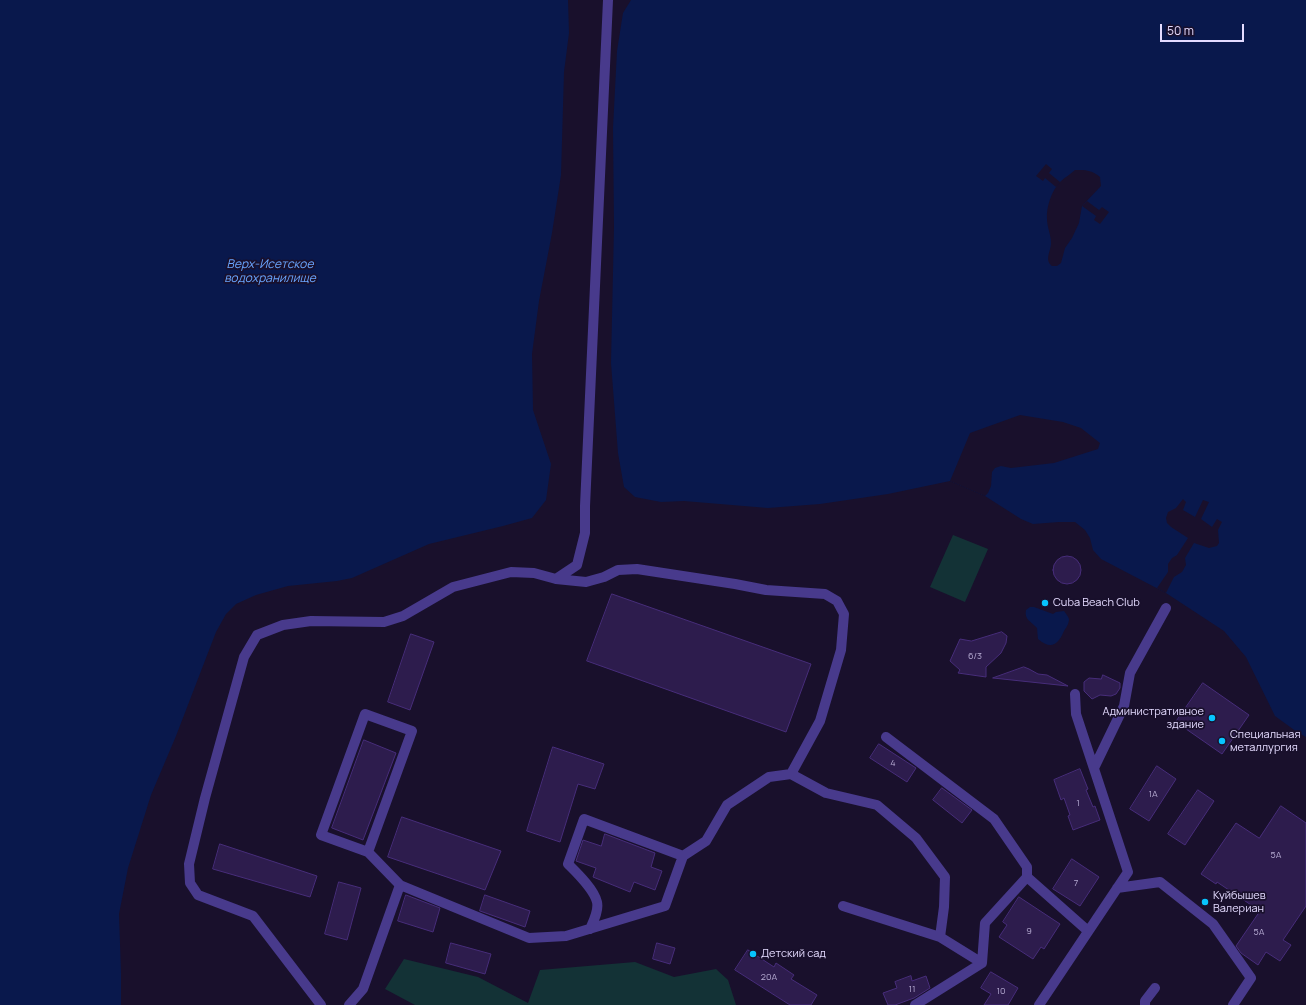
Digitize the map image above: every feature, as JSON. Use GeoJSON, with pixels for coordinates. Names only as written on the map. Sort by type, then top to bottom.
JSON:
{"type":"FeatureCollection","features":[{"type":"Feature","properties":{"kind":"street"},"geometry":{"type":"LineString","coordinates":[[556,579],[577,565],[585,533],[608,0]]}},
{"type":"Feature","properties":{"kind":"street"},"geometry":{"type":"LineString","coordinates":[[321,1005],[253,916],[198,895],[190,883],[189,864],[205,798],[244,658],[257,635],[283,625],[311,621],[384,622],[403,616],[454,587],[511,572],[534,573],[556,579],[586,582],[604,577],[618,570],[637,569],[766,590],[825,594],[837,601],[844,614],[841,650],[820,721],[791,774]]}},
{"type":"Feature","properties":{"kind":"street"},"geometry":{"type":"LineString","coordinates":[[1094,768],[1124,706],[1130,673],[1166,608]]}},
{"type":"Feature","properties":{"kind":"street"},"geometry":{"type":"LineString","coordinates":[[1039,1005],[1128,872],[1076,714],[1075,694]]}},
{"type":"Feature","properties":{"kind":"street"},"geometry":{"type":"LineString","coordinates":[[368,852],[412,731],[365,714],[321,835],[368,852],[400,885],[529,938],[566,936],[665,906],[683,856],[706,841],[727,805],[769,777],[791,774],[826,793],[877,805],[916,838],[945,877],[944,907],[940,937]]}},
{"type":"Feature","properties":{"kind":"street"},"geometry":{"type":"LineString","coordinates":[[886,736],[994,819],[1027,867],[1027,877],[985,923],[982,963]]}},
{"type":"Feature","properties":{"kind":"street"},"geometry":{"type":"LineString","coordinates":[[590,929],[596,916],[598,902],[586,883],[568,864],[584,819],[683,856]]}},
{"type":"Feature","properties":{"kind":"street"},"geometry":{"type":"LineString","coordinates":[[1027,877],[1088,931]]}},
{"type":"Feature","properties":{"kind":"street"},"geometry":{"type":"LineString","coordinates":[[1117,888],[1160,882],[1213,924],[1251,978],[1232,1005]]}},
{"type":"Feature","properties":{"kind":"street"},"geometry":{"type":"LineString","coordinates":[[349,1005],[364,989],[400,885]]}},
{"type":"Feature","properties":{"kind":"street"},"geometry":{"type":"LineString","coordinates":[[843,906],[940,937],[982,963]]}},
{"type":"Feature","properties":{"kind":"street"},"geometry":{"type":"LineString","coordinates":[[916,1005],[982,963]]}},
{"type":"Feature","properties":{"kind":"street"},"geometry":{"type":"LineString","coordinates":[[1144,1005],[1155,988]]}},
{"type":"Feature","properties":{"kind":"green space"},"geometry":{"type":"Polygon","coordinates":[[[953,535],[988,549],[965,602],[930,587],[953,535]]]}},
{"type":"Feature","properties":{"kind":"green space"},"geometry":{"type":"Polygon","coordinates":[[[404,959],[478,977],[528,1003],[540,970],[635,962],[674,977],[716,969],[728,980],[736,1005],[415,1005],[385,989],[404,959]]]}},
{"type":"Feature","properties":{"kind":"water","name":"Верх-Исетское водохранилище"},"geometry":{"type":"Polygon","coordinates":[[[0,0],[568,0],[569,33],[564,72],[561,175],[539,301],[532,354],[533,410],[551,464],[546,500],[532,518],[429,544],[352,578],[288,586],[256,595],[236,604],[226,614],[216,632],[176,736],[151,795],[128,868],[119,914],[121,1005],[0,1005],[0,0]]]}},
{"type":"Feature","properties":{"kind":"water"},"geometry":{"type":"Polygon","coordinates":[[[631,0],[1306,0],[1306,737],[1275,716],[1246,657],[1224,631],[1166,593],[1101,559],[1093,550],[1090,538],[1085,530],[1075,522],[1033,524],[1021,519],[985,496],[950,481],[888,494],[820,504],[768,508],[684,501],[661,502],[635,497],[624,487],[618,453],[611,363],[614,227],[613,128],[617,51],[623,13],[631,0]],[[1075,170],[1057,185],[1054,189],[1049,204],[1047,222],[1051,243],[1048,261],[1052,266],[1057,266],[1061,263],[1065,248],[1072,238],[1079,223],[1082,206],[1101,186],[1100,177],[1094,173],[1075,170]]]}},
{"type":"Feature","properties":{"kind":"water"},"geometry":{"type":"Polygon","coordinates":[[[1030,607],[1053,614],[1064,611],[1069,619],[1062,636],[1057,643],[1050,645],[1038,639],[1037,628],[1028,620],[1026,616],[1026,610],[1030,607]]]}},
{"type":"Feature","properties":{"kind":"pier"},"geometry":{"type":"Polygon","coordinates":[[[1046,164],[1052,169],[1049,173],[1060,182],[1056,187],[1045,178],[1043,181],[1036,176],[1046,164]]]}},
{"type":"Feature","properties":{"kind":"pier"},"geometry":{"type":"Polygon","coordinates":[[[1087,201],[1099,210],[1102,207],[1109,212],[1100,224],[1094,220],[1096,216],[1082,206],[1087,201]]]}},
{"type":"Feature","properties":{"kind":"pier"},"geometry":{"type":"Polygon","coordinates":[[[1020,415],[1063,422],[1081,428],[1100,443],[1098,449],[1054,463],[1011,468],[1001,466],[995,468],[992,472],[991,486],[985,496],[950,481],[970,433],[1020,415]]]}},
{"type":"Feature","properties":{"kind":"pier"},"geometry":{"type":"Polygon","coordinates":[[[1183,499],[1186,502],[1183,510],[1195,517],[1203,500],[1209,502],[1201,519],[1212,527],[1217,519],[1222,522],[1218,530],[1219,543],[1217,546],[1209,548],[1194,543],[1185,558],[1186,565],[1182,572],[1174,577],[1166,593],[1157,588],[1168,572],[1168,564],[1172,558],[1177,555],[1188,538],[1171,527],[1167,523],[1166,518],[1168,512],[1176,508],[1183,499]]]}},
{"type":"Feature","properties":{"kind":"building"},"geometry":{"type":"Polygon","coordinates":[[[1067,556],[1077,560],[1081,570],[1077,580],[1067,584],[1057,580],[1053,570],[1057,560],[1067,556]]]}},
{"type":"Feature","properties":{"kind":"building"},"geometry":{"type":"Polygon","coordinates":[[[612,594],[811,664],[786,732],[587,661],[612,594]]]}},
{"type":"Feature","properties":{"kind":"building"},"geometry":{"type":"Polygon","coordinates":[[[1002,632],[1007,636],[1006,643],[1001,653],[986,667],[986,677],[958,673],[960,670],[950,661],[960,639],[971,641],[1002,632]]]}},
{"type":"Feature","properties":{"kind":"building"},"geometry":{"type":"Polygon","coordinates":[[[411,634],[434,642],[410,710],[388,702],[411,634]]]}},
{"type":"Feature","properties":{"kind":"building"},"geometry":{"type":"Polygon","coordinates":[[[1024,667],[1038,674],[1047,675],[1068,686],[993,678],[1024,667]]]}},
{"type":"Feature","properties":{"kind":"building"},"geometry":{"type":"Polygon","coordinates":[[[1103,675],[1120,683],[1120,688],[1116,694],[1111,696],[1100,695],[1092,699],[1084,691],[1084,682],[1089,678],[1101,679],[1103,675]]]}},
{"type":"Feature","properties":{"kind":"building","name":"Административное здание"},"geometry":{"type":"Polygon","coordinates":[[[1203,683],[1249,715],[1222,754],[1176,722],[1203,683]]]}},
{"type":"Feature","properties":{"kind":"building"},"geometry":{"type":"Polygon","coordinates":[[[364,740],[396,753],[363,840],[332,828],[364,740]]]}},
{"type":"Feature","properties":{"kind":"building"},"geometry":{"type":"Polygon","coordinates":[[[879,744],[916,768],[907,782],[870,758],[879,744]]]}},
{"type":"Feature","properties":{"kind":"building"},"geometry":{"type":"Polygon","coordinates":[[[553,747],[604,764],[595,789],[578,784],[560,842],[527,831],[553,747]]]}},
{"type":"Feature","properties":{"kind":"building"},"geometry":{"type":"Polygon","coordinates":[[[1157,766],[1176,779],[1149,821],[1130,809],[1157,766]]]}},
{"type":"Feature","properties":{"kind":"building"},"geometry":{"type":"Polygon","coordinates":[[[1080,769],[1088,789],[1086,790],[1093,807],[1095,806],[1100,820],[1073,830],[1064,798],[1061,800],[1054,780],[1080,769]]]}},
{"type":"Feature","properties":{"kind":"building"},"geometry":{"type":"Polygon","coordinates":[[[942,788],[972,810],[962,823],[933,800],[942,788]]]}},
{"type":"Feature","properties":{"kind":"building"},"geometry":{"type":"Polygon","coordinates":[[[1198,790],[1214,801],[1185,845],[1168,834],[1198,790]]]}},
{"type":"Feature","properties":{"kind":"building"},"geometry":{"type":"Polygon","coordinates":[[[1281,806],[1306,823],[1306,906],[1283,940],[1291,945],[1280,961],[1266,952],[1258,965],[1241,953],[1236,946],[1260,911],[1217,882],[1216,884],[1201,874],[1236,823],[1259,838],[1281,806]]]}},
{"type":"Feature","properties":{"kind":"building"},"geometry":{"type":"Polygon","coordinates":[[[402,817],[501,851],[485,890],[388,857],[402,817]]]}},
{"type":"Feature","properties":{"kind":"building"},"geometry":{"type":"Polygon","coordinates":[[[605,834],[655,853],[651,867],[662,871],[655,890],[634,882],[630,892],[593,877],[596,868],[576,861],[583,840],[601,846],[605,834]]]}},
{"type":"Feature","properties":{"kind":"building"},"geometry":{"type":"Polygon","coordinates":[[[220,844],[317,876],[310,897],[213,869],[220,844]]]}},
{"type":"Feature","properties":{"kind":"building"},"geometry":{"type":"Polygon","coordinates":[[[1072,859],[1099,877],[1080,906],[1053,889],[1072,859]]]}},
{"type":"Feature","properties":{"kind":"building"},"geometry":{"type":"Polygon","coordinates":[[[339,882],[361,888],[347,940],[325,934],[339,882]]]}},
{"type":"Feature","properties":{"kind":"building"},"geometry":{"type":"Polygon","coordinates":[[[406,895],[440,908],[433,932],[398,921],[406,895]]]}},
{"type":"Feature","properties":{"kind":"building"},"geometry":{"type":"Polygon","coordinates":[[[485,895],[530,911],[525,927],[480,911],[485,895]]]}},
{"type":"Feature","properties":{"kind":"building"},"geometry":{"type":"Polygon","coordinates":[[[1019,897],[1060,924],[1044,949],[1041,947],[1033,959],[999,937],[1007,925],[1003,922],[1019,897]]]}},
{"type":"Feature","properties":{"kind":"building"},"geometry":{"type":"Polygon","coordinates":[[[451,943],[491,954],[485,974],[446,963],[451,943]]]}},
{"type":"Feature","properties":{"kind":"building"},"geometry":{"type":"Polygon","coordinates":[[[657,943],[675,948],[670,964],[653,959],[657,943]]]}},
{"type":"Feature","properties":{"kind":"building"},"geometry":{"type":"Polygon","coordinates":[[[748,950],[774,967],[776,963],[794,975],[791,979],[817,995],[811,1005],[790,1005],[735,970],[748,950]]]}},
{"type":"Feature","properties":{"kind":"building"},"geometry":{"type":"Polygon","coordinates":[[[991,972],[1018,988],[1008,1005],[984,1005],[991,994],[981,988],[991,972]]]}},
{"type":"Feature","properties":{"kind":"building"},"geometry":{"type":"Polygon","coordinates":[[[911,976],[912,981],[926,976],[930,988],[914,998],[895,1005],[888,1005],[883,993],[897,988],[895,982],[911,976]]]}},
{"type":"Feature","properties":{"kind":"place","name":"Cuba Beach Club"},"geometry":{"type":"Point","coordinates":[1045,603]}},
{"type":"Feature","properties":{"kind":"place","name":"Административное здание"},"geometry":{"type":"Point","coordinates":[1212,718]}},
{"type":"Feature","properties":{"kind":"place","name":"Специальная металлургия"},"geometry":{"type":"Point","coordinates":[1222,741]}},
{"type":"Feature","properties":{"kind":"place","name":"Куйбышев Валериан"},"geometry":{"type":"Point","coordinates":[1205,902]}},
{"type":"Feature","properties":{"kind":"place","name":"Детский сад"},"geometry":{"type":"Point","coordinates":[753,954]}}]}
